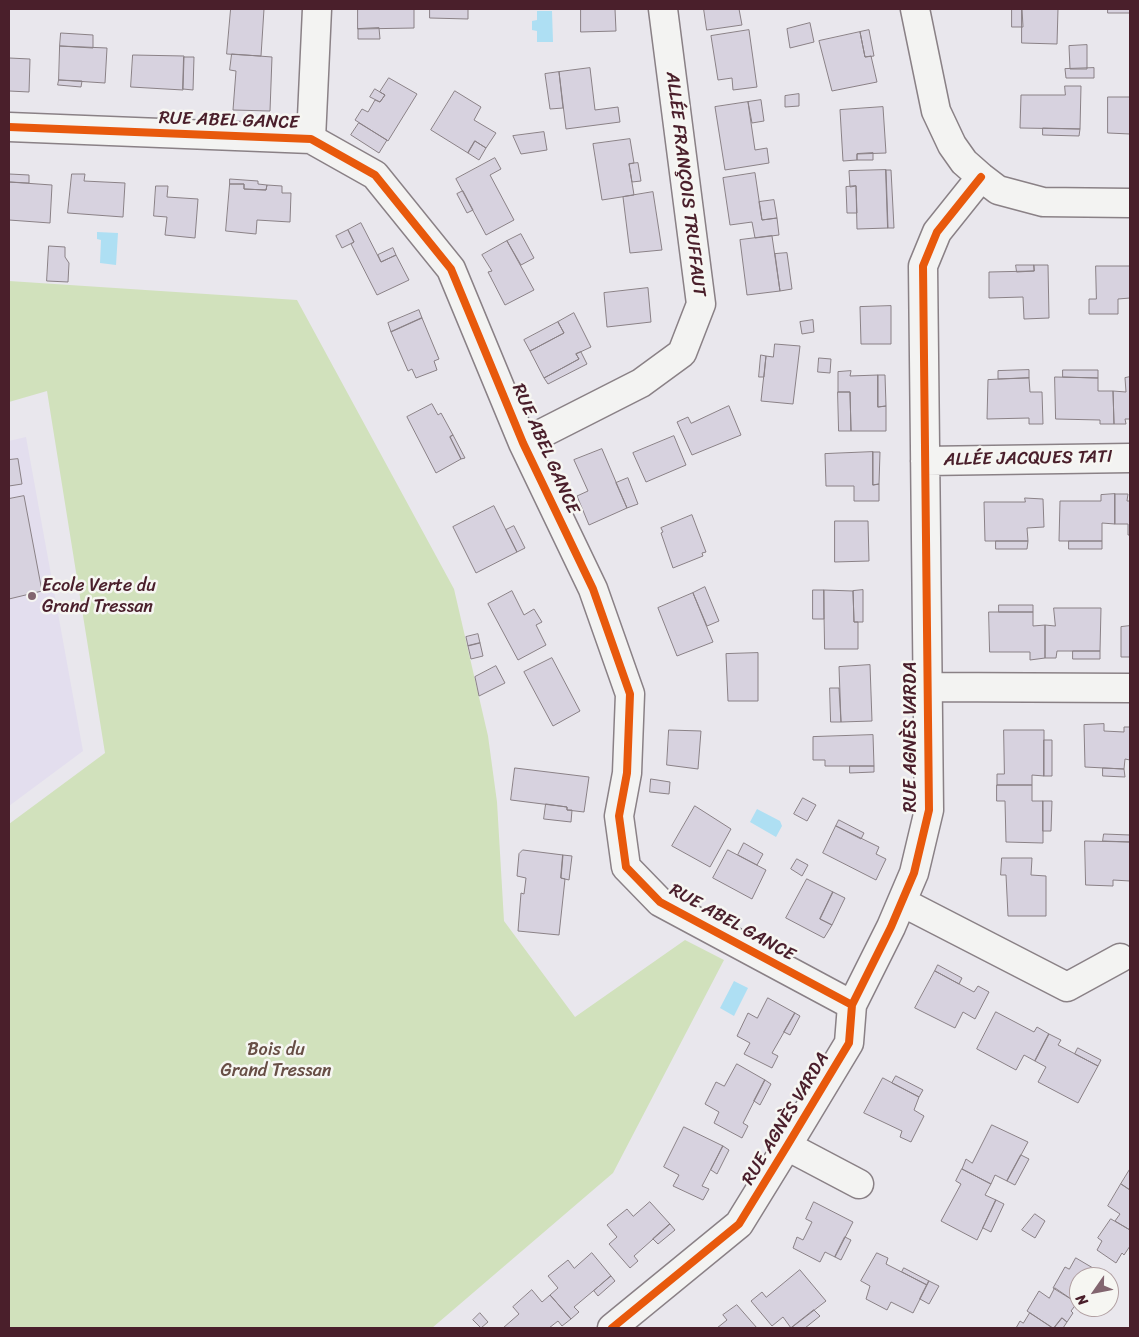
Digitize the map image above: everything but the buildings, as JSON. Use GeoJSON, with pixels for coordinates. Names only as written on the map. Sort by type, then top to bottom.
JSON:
{"type":"FeatureCollection","features":[{"type":"Feature","properties":{"kind":"street"},"geometry":{"type":"LineString","coordinates":[[311,139],[317,9]]}},
{"type":"Feature","properties":{"kind":"street","name":"ALLÉE FRANÇOIS TRUFFAUT"},"geometry":{"type":"LineString","coordinates":[[523,443],[642,383],[682,353],[701,304],[663,9]]}},
{"type":"Feature","properties":{"kind":"street"},"geometry":{"type":"LineString","coordinates":[[915,9],[936,111],[952,145],[964,162],[980,177],[998,190],[1042,202],[1130,203]]}},
{"type":"Feature","properties":{"kind":"street","name":"RUE ABEL GANCE"},"geometry":{"type":"LineString","coordinates":[[9,127],[311,139],[375,174],[451,269],[523,443],[593,589],[630,694],[627,773],[619,816],[626,867],[660,902],[852,1005]]}},
{"type":"Feature","properties":{"kind":"street","name":"RUE AGNÈS VARDA"},"geometry":{"type":"LineString","coordinates":[[612,1328],[739,1224],[849,1043],[852,1005],[891,928],[914,873],[929,810],[923,266],[937,232],[980,177]]}},
{"type":"Feature","properties":{"kind":"street","name":"ALLÉE JACQUES TATI"},"geometry":{"type":"LineString","coordinates":[[925,461],[1130,458]]}},
{"type":"Feature","properties":{"kind":"street"},"geometry":{"type":"LineString","coordinates":[[927,687],[1130,688]]}},
{"type":"Feature","properties":{"kind":"street"},"geometry":{"type":"LineString","coordinates":[[902,902],[1067,987],[1120,958]]}},
{"type":"Feature","properties":{"kind":"street"},"geometry":{"type":"LineString","coordinates":[[787,1146],[859,1184]]}},
{"type":"Feature","properties":{"kind":"shaded area","name":"Ecole Verte du Grand Tressan"},"geometry":{"type":"Polygon","coordinates":[[[26,437],[83,751],[9,806],[9,441],[26,437]]]}},
{"type":"Feature","properties":{"kind":"green space","name":"Bois du Grand Tressan"},"geometry":{"type":"Polygon","coordinates":[[[9,281],[297,300],[454,589],[488,736],[497,802],[504,921],[575,1017],[685,940],[724,960],[613,1173],[432,1328],[9,1328],[9,824],[105,753],[47,391],[9,402],[9,281]]]}},
{"type":"Feature","properties":{"kind":"water"},"geometry":{"type":"Polygon","coordinates":[[[537,11],[552,11],[553,42],[537,42],[537,31],[532,30],[532,21],[537,20],[537,11]]]}},
{"type":"Feature","properties":{"kind":"water"},"geometry":{"type":"Polygon","coordinates":[[[97,232],[118,233],[116,265],[100,263],[101,240],[97,239],[97,232]]]}},
{"type":"Feature","properties":{"kind":"water"},"geometry":{"type":"Polygon","coordinates":[[[757,809],[780,821],[782,826],[776,837],[750,822],[757,809]]]}},
{"type":"Feature","properties":{"kind":"water"},"geometry":{"type":"Polygon","coordinates":[[[734,981],[748,988],[734,1016],[720,1008],[734,981]]]}},
{"type":"Feature","properties":{"kind":"cycle path"},"geometry":{"type":"LineString","coordinates":[[9,127],[311,139],[375,175],[451,269],[523,443],[593,589],[630,694],[627,773],[619,816],[626,867],[660,902],[852,1005]]}},
{"type":"Feature","properties":{"kind":"cycle path"},"geometry":{"type":"LineString","coordinates":[[612,1328],[739,1224],[849,1043],[852,1005],[891,927],[914,873],[929,810],[923,266],[937,232],[981,177]]}},
{"type":"Feature","properties":{"kind":"place","name":"Ecole Verte du Grand Tressan"},"geometry":{"type":"Point","coordinates":[32,596]}}]}
